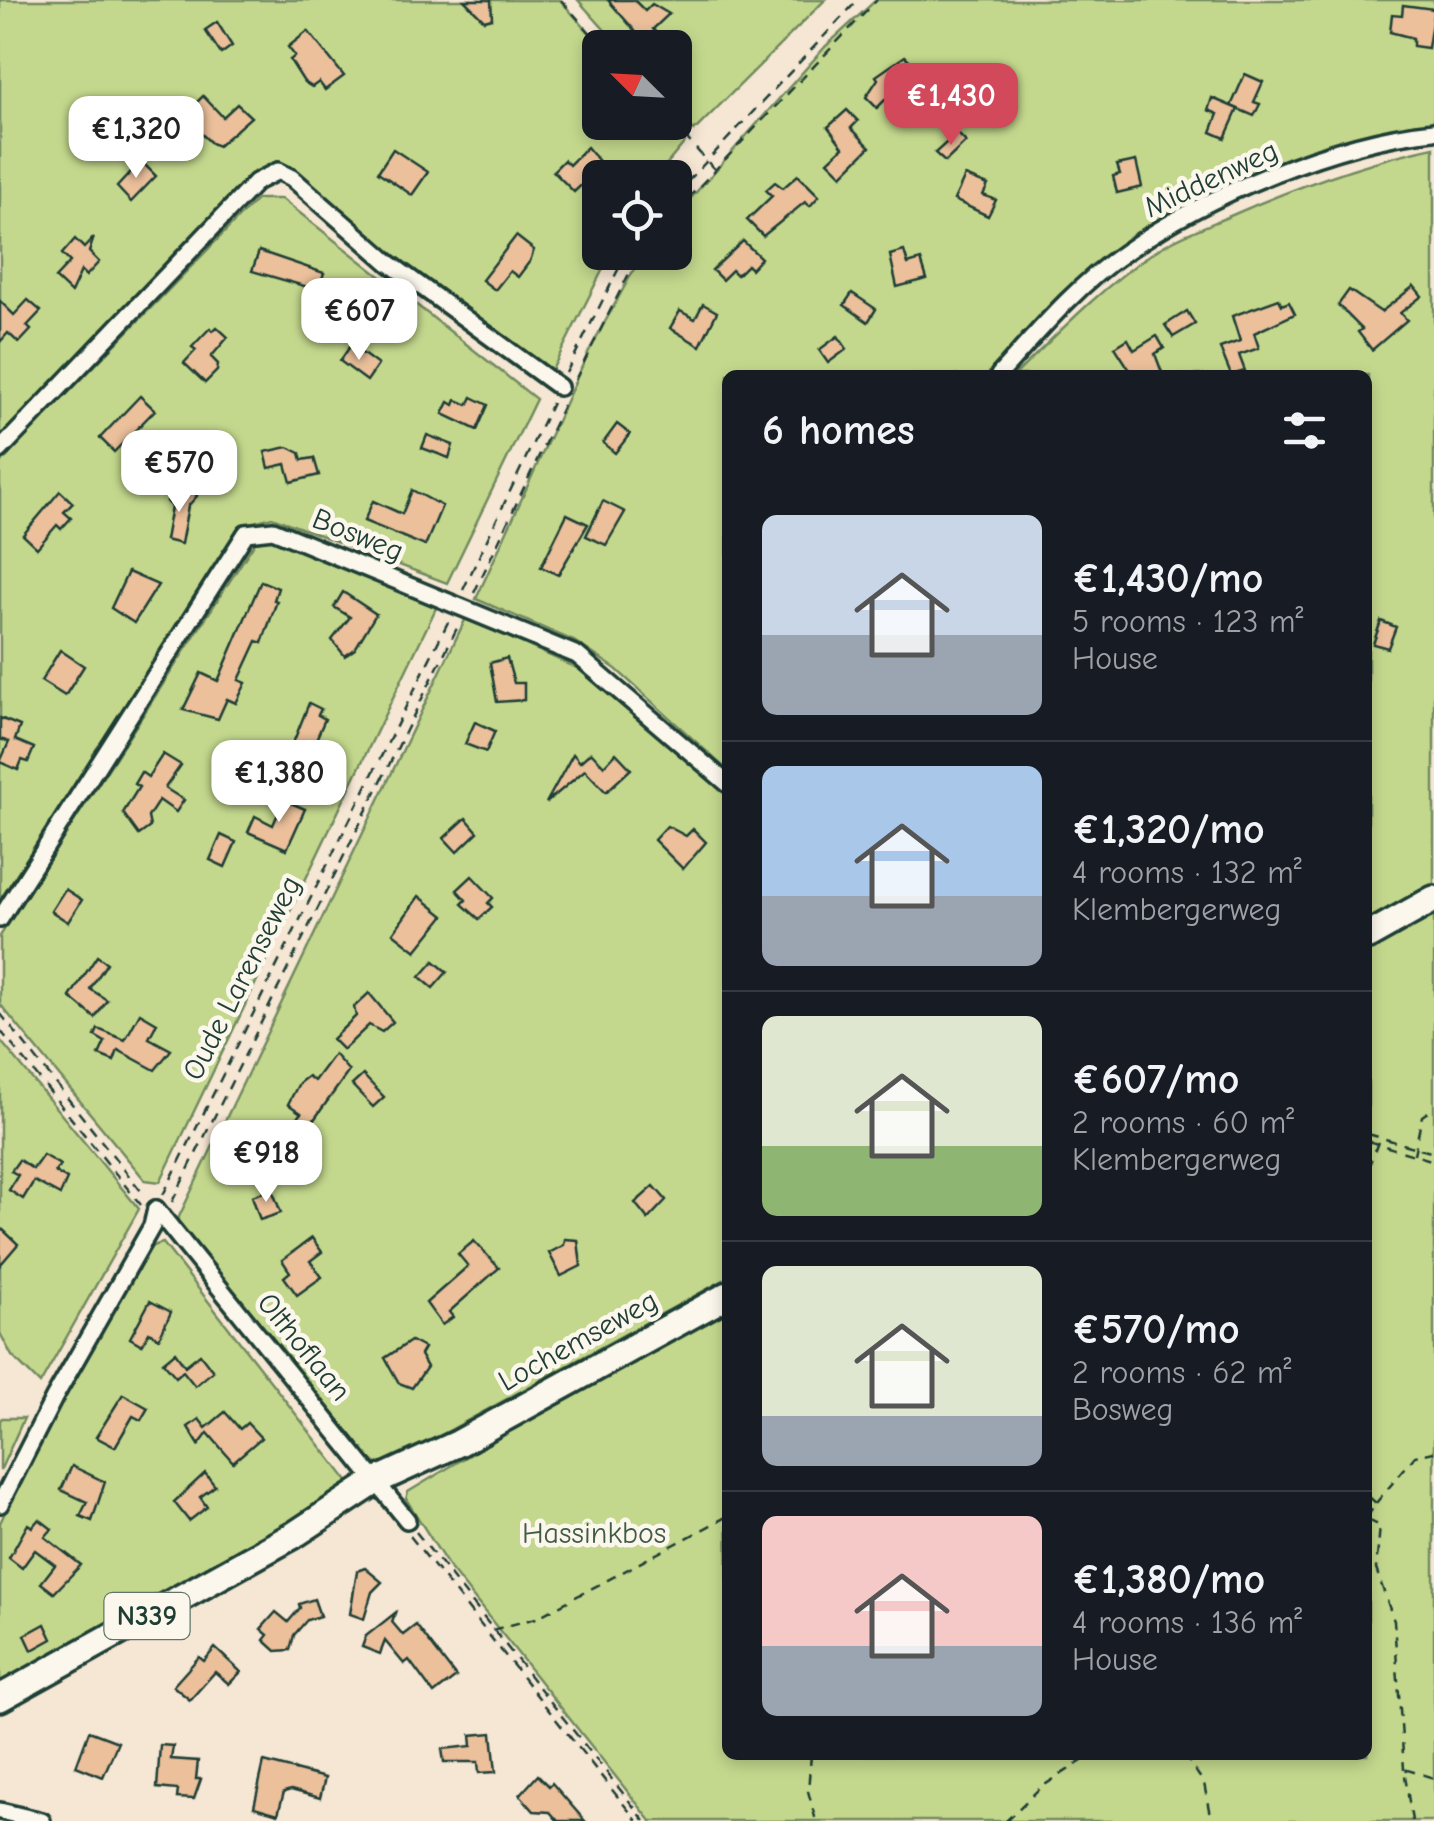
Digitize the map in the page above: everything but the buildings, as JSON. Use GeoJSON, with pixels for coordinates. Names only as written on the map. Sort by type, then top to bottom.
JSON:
{"type":"FeatureCollection","features":[{"type":"Feature","properties":{"kind":"main road"},"geometry":{"type":"LineString","coordinates":[[1372,934],[1434,899]]}},
{"type":"Feature","properties":{"kind":"main road","name":"Lochemseweg"},"geometry":{"type":"LineString","coordinates":[[0,1698],[722,1297]]}},
{"type":"Feature","properties":{"kind":"street","name":"Middenweg"},"geometry":{"type":"LineString","coordinates":[[1003,370],[1043,326],[1122,254],[1202,206],[1317,160],[1398,135],[1434,132]]}},
{"type":"Feature","properties":{"kind":"street"},"geometry":{"type":"LineString","coordinates":[[0,450],[256,182],[278,172],[292,178],[390,263],[559,387]]}},
{"type":"Feature","properties":{"kind":"street","name":"Bosweg"},"geometry":{"type":"LineString","coordinates":[[0,919],[246,533],[273,530],[578,655],[722,779]]}},
{"type":"Feature","properties":{"kind":"street"},"geometry":{"type":"LineString","coordinates":[[0,1504],[54,1398],[160,1213]]}},
{"type":"Feature","properties":{"kind":"street","name":"Olthoflaan"},"geometry":{"type":"LineString","coordinates":[[160,1213],[408,1520]]}},
{"type":"Feature","properties":{"kind":"street"},"geometry":{"type":"LineString","coordinates":[[0,1811],[42,1821]]}},
{"type":"Feature","properties":{"kind":"path"},"geometry":{"type":"LineString","coordinates":[[561,0],[588,30]]}},
{"type":"Feature","properties":{"kind":"path"},"geometry":{"type":"LineString","coordinates":[[692,174],[858,0]]}},
{"type":"Feature","properties":{"kind":"path"},"geometry":{"type":"LineString","coordinates":[[692,193],[877,0]]}},
{"type":"Feature","properties":{"kind":"path"},"geometry":{"type":"LineString","coordinates":[[688,140],[714,168]]}},
{"type":"Feature","properties":{"kind":"path","name":"Oude Larenseweg"},"geometry":{"type":"LineString","coordinates":[[160,1213],[219,1114],[461,607],[559,387],[618,270]]}},
{"type":"Feature","properties":{"kind":"path","name":"Oude Larenseweg"},"geometry":{"type":"LineString","coordinates":[[160,1213],[630,270]]}},
{"type":"Feature","properties":{"kind":"path"},"geometry":{"type":"LineString","coordinates":[[0,1013],[160,1213]]}},
{"type":"Feature","properties":{"kind":"path"},"geometry":{"type":"LineString","coordinates":[[0,1030],[144,1209],[160,1213]]}},
{"type":"Feature","properties":{"kind":"path"},"geometry":{"type":"LineString","coordinates":[[1414,1156],[1422,1116],[1434,1108]]}},
{"type":"Feature","properties":{"kind":"path"},"geometry":{"type":"LineString","coordinates":[[1372,1135],[1434,1153]]}},
{"type":"Feature","properties":{"kind":"path"},"geometry":{"type":"LineString","coordinates":[[1372,1158],[1380,1137]]}},
{"type":"Feature","properties":{"kind":"path"},"geometry":{"type":"LineString","coordinates":[[1372,1141],[1434,1162]]}},
{"type":"Feature","properties":{"kind":"path"},"geometry":{"type":"LineString","coordinates":[[1372,1511],[1416,1456],[1434,1452]]}},
{"type":"Feature","properties":{"kind":"path"},"geometry":{"type":"LineString","coordinates":[[1372,1500],[1376,1504]]}},
{"type":"Feature","properties":{"kind":"path"},"geometry":{"type":"LineString","coordinates":[[489,1632],[536,1618],[722,1519]]}},
{"type":"Feature","properties":{"kind":"path"},"geometry":{"type":"LineString","coordinates":[[408,1520],[410,1538],[644,1821]]}},
{"type":"Feature","properties":{"kind":"path"},"geometry":{"type":"LineString","coordinates":[[408,1520],[489,1632],[637,1821]]}},
{"type":"Feature","properties":{"kind":"path"},"geometry":{"type":"LineString","coordinates":[[1372,1521],[1380,1526],[1376,1569],[1394,1621],[1404,1769],[1412,1821]]}},
{"type":"Feature","properties":{"kind":"path"},"geometry":{"type":"LineString","coordinates":[[811,1760],[808,1790],[816,1821]]}},
{"type":"Feature","properties":{"kind":"path"},"geometry":{"type":"LineString","coordinates":[[1006,1821],[1040,1788],[1082,1760]]}},
{"type":"Feature","properties":{"kind":"path"},"geometry":{"type":"LineString","coordinates":[[1188,1760],[1204,1783],[1212,1821]]}},
{"type":"Feature","properties":{"kind":"path"},"geometry":{"type":"LineString","coordinates":[[1404,1769],[1434,1778]]}},
{"type":"Feature","properties":{"kind":"green space"},"geometry":{"type":"Polygon","coordinates":[[[0,0],[560,0],[587,30],[582,30],[582,140],[685,142],[670,160],[582,160],[582,270],[602,270],[551,372],[395,261],[287,166],[272,166],[253,178],[0,443],[0,0]]]}},
{"type":"Feature","properties":{"kind":"green space"},"geometry":{"type":"Polygon","coordinates":[[[578,0],[825,0],[694,131],[692,30],[605,30],[578,0]]]}},
{"type":"Feature","properties":{"kind":"green space"},"geometry":{"type":"Polygon","coordinates":[[[876,0],[1434,0],[1434,130],[1330,155],[1172,218],[1024,341],[996,370],[722,370],[722,765],[616,669],[574,641],[476,599],[589,351],[634,270],[692,270],[692,197],[826,46],[876,0]]]}},
{"type":"Feature","properties":{"kind":"green space"},"geometry":{"type":"Polygon","coordinates":[[[1434,147],[1434,884],[1372,919],[1372,370],[1020,370],[1099,295],[1172,241],[1255,205],[1381,160],[1434,147]]]}},
{"type":"Feature","properties":{"kind":"green space"},"geometry":{"type":"Polygon","coordinates":[[[257,199],[282,199],[536,399],[447,583],[272,517],[240,526],[0,900],[0,463],[257,199]]]}},
{"type":"Feature","properties":{"kind":"green space"},"geometry":{"type":"Polygon","coordinates":[[[272,539],[437,606],[160,1182],[145,1180],[0,1004],[0,936],[255,542],[272,539]]]}},
{"type":"Feature","properties":{"kind":"green space"},"geometry":{"type":"Polygon","coordinates":[[[466,618],[586,672],[722,791],[722,1281],[381,1468],[354,1445],[176,1223],[466,618]]]}},
{"type":"Feature","properties":{"kind":"green space","name":"Hassinkbos"},"geometry":{"type":"Polygon","coordinates":[[[1434,909],[1434,1821],[651,1821],[449,1567],[406,1499],[408,1492],[722,1303],[722,1760],[1372,1760],[1372,945],[1434,909]]]}},
{"type":"Feature","properties":{"kind":"green space"},"geometry":{"type":"Polygon","coordinates":[[[0,1040],[139,1209],[40,1384],[12,1356],[0,1333],[0,1040]]]}},
{"type":"Feature","properties":{"kind":"green space"},"geometry":{"type":"Polygon","coordinates":[[[163,1243],[354,1489],[0,1684],[0,1523],[46,1425],[148,1247],[163,1243]]]}},
{"type":"Feature","properties":{"kind":"green space"},"geometry":{"type":"Polygon","coordinates":[[[24,1418],[0,1471],[0,1420],[24,1418]]]}}]}
